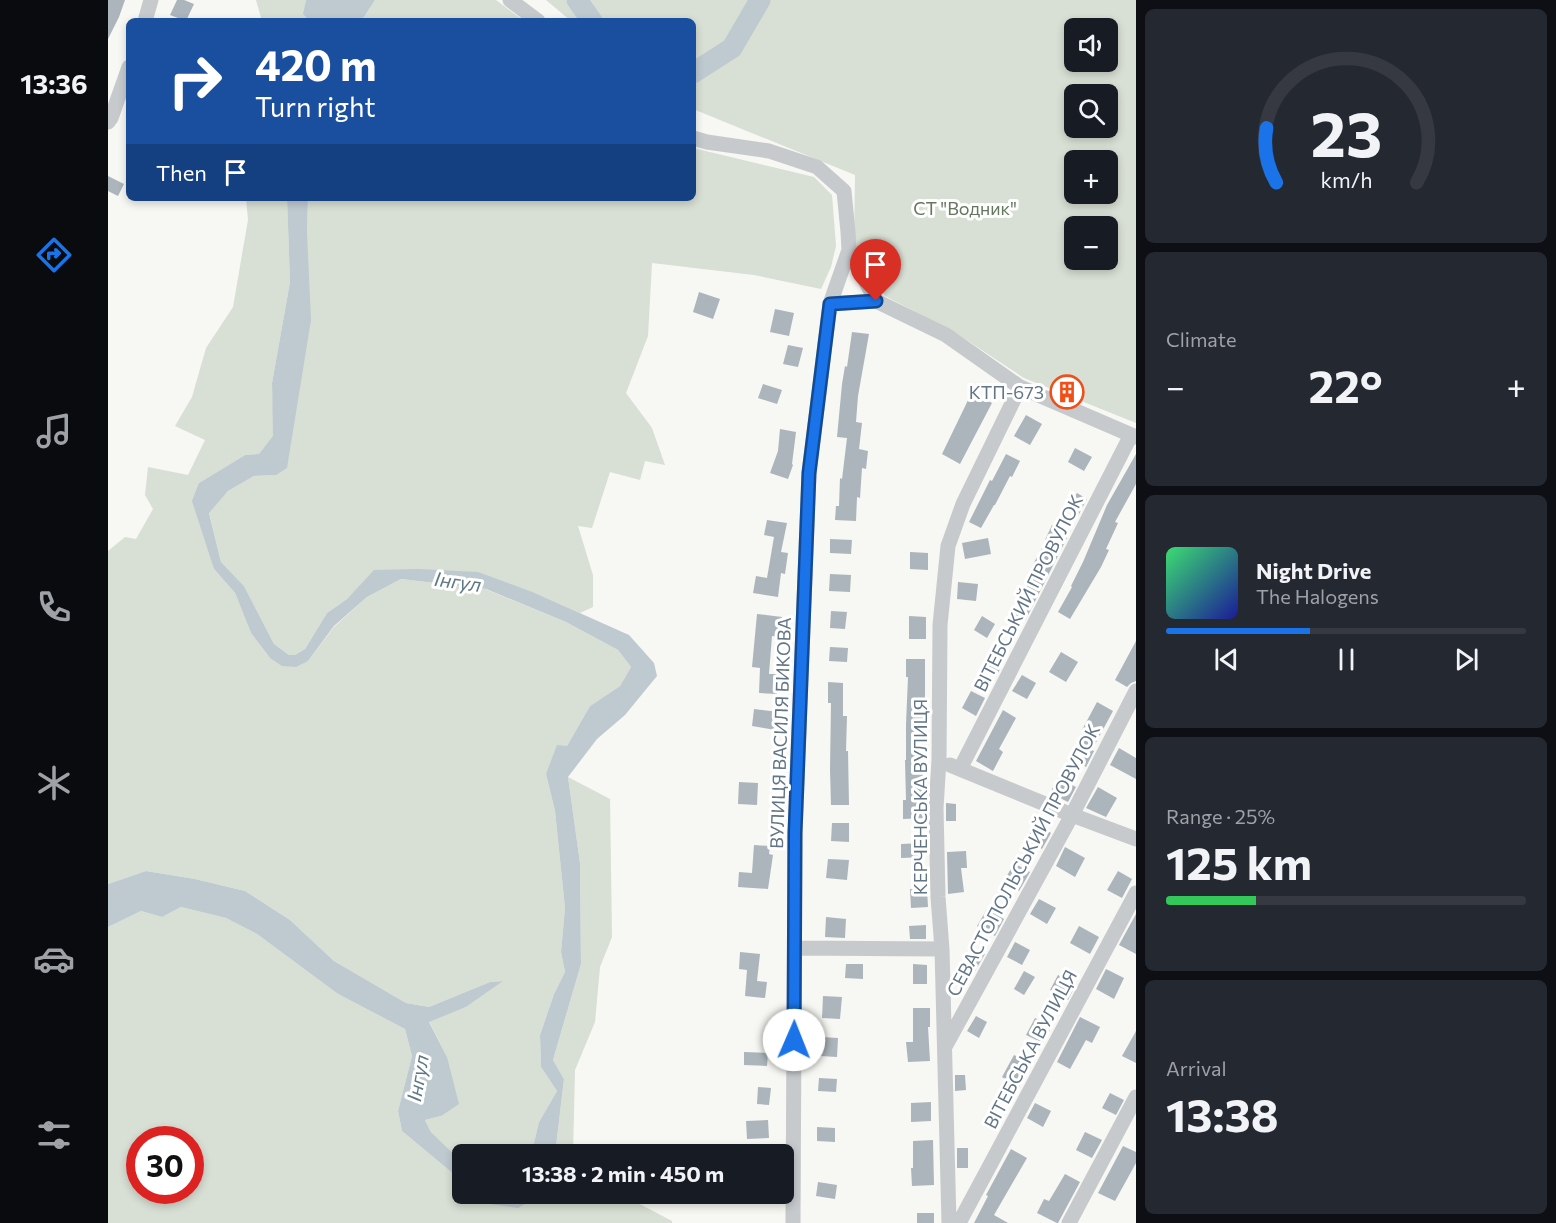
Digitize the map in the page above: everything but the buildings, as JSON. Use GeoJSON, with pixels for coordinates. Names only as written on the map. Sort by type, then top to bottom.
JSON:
{"type":"FeatureCollection","features":[{"type":"Feature","properties":{"kind":"street"},"geometry":{"type":"LineString","coordinates":[[146,18],[151,0]]}},
{"type":"Feature","properties":{"kind":"street"},"geometry":{"type":"LineString","coordinates":[[510,0],[534,18]]}},
{"type":"Feature","properties":{"kind":"street"},"geometry":{"type":"LineString","coordinates":[[108,122],[126,76]]}},
{"type":"Feature","properties":{"kind":"street"},"geometry":{"type":"LineString","coordinates":[[696,139],[769,151],[817,167],[844,191],[849,250],[876,301]]}},
{"type":"Feature","properties":{"kind":"street","name":"ВУЛИЦЯ ВАСИЛЯ БИКОВА"},"geometry":{"type":"LineString","coordinates":[[793,1223],[796,821],[809,473],[830,304],[849,250]]}},
{"type":"Feature","properties":{"kind":"street"},"geometry":{"type":"LineString","coordinates":[[830,304],[876,301],[946,335],[1020,387],[1133,436]]}},
{"type":"Feature","properties":{"kind":"street","name":"КЕРЧЕНСЬКА ВУЛИЦЯ"},"geometry":{"type":"LineString","coordinates":[[949,1223],[936,808],[939,760],[940,625],[948,546],[963,504],[1020,387]]}},
{"type":"Feature","properties":{"kind":"street","name":"ВІТЕБСЬКИЙ ПРОВУЛОК"},"geometry":{"type":"LineString","coordinates":[[960,769],[1133,436]]}},
{"type":"Feature","properties":{"kind":"street","name":"СЕВАСТОПОЛЬСЬКИЙ ПРОВУЛОК"},"geometry":{"type":"LineString","coordinates":[[944,1048],[1072,815],[1136,691]]}},
{"type":"Feature","properties":{"kind":"street"},"geometry":{"type":"LineString","coordinates":[[939,760],[1136,840]]}},
{"type":"Feature","properties":{"kind":"street","name":"ВІТЕБСЬКА ВУЛИЦЯ"},"geometry":{"type":"LineString","coordinates":[[958,1223],[1136,893]]}},
{"type":"Feature","properties":{"kind":"street"},"geometry":{"type":"LineString","coordinates":[[795,948],[942,949]]}},
{"type":"Feature","properties":{"kind":"street"},"geometry":{"type":"LineString","coordinates":[[1069,1223],[1136,1097]]}},
{"type":"Feature","properties":{"kind":"green space"},"geometry":{"type":"Polygon","coordinates":[[[256,0],[306,0],[304,14],[307,18],[261,18],[256,0]]]}},
{"type":"Feature","properties":{"kind":"green space"},"geometry":{"type":"Polygon","coordinates":[[[375,0],[496,0],[520,18],[362,18],[375,0]]]}},
{"type":"Feature","properties":{"kind":"green space","name":"СТ \"Водник\""},"geometry":{"type":"Polygon","coordinates":[[[546,0],[1136,0],[1136,423],[1024,378],[956,333],[885,296],[854,247],[855,175],[696,110],[696,18],[567,18],[546,0]]]}},
{"type":"Feature","properties":{"kind":"green space"},"geometry":{"type":"Polygon","coordinates":[[[696,149],[814,177],[832,195],[836,246],[831,267],[821,289],[754,275],[652,263],[648,336],[626,393],[652,428],[665,465],[645,461],[640,480],[610,472],[592,528],[578,526],[593,575],[593,607],[580,613],[535,593],[375,570],[347,599],[327,613],[305,649],[295,655],[289,655],[274,644],[244,586],[221,562],[209,512],[228,491],[254,476],[276,475],[307,233],[308,201],[696,201],[696,149]]]}},
{"type":"Feature","properties":{"kind":"green space"},"geometry":{"type":"Polygon","coordinates":[[[246,201],[287,201],[290,282],[272,383],[274,436],[259,454],[245,455],[199,483],[214,569],[235,593],[251,633],[270,658],[308,661],[334,627],[367,597],[401,579],[485,589],[566,622],[618,650],[631,667],[620,686],[590,706],[567,746],[546,774],[555,811],[565,908],[561,952],[565,972],[554,994],[540,1035],[541,1067],[557,1091],[539,1122],[534,1144],[452,1144],[452,1152],[431,1132],[425,1120],[441,1116],[447,1057],[429,1021],[466,1007],[502,981],[490,982],[429,1007],[406,1003],[334,961],[290,920],[245,891],[195,879],[146,871],[108,884],[108,551],[125,537],[136,539],[153,509],[145,495],[148,467],[188,475],[205,440],[175,426],[192,397],[206,348],[233,307],[248,220],[246,201]]]}},
{"type":"Feature","properties":{"kind":"green space"},"geometry":{"type":"Polygon","coordinates":[[[568,777],[610,799],[612,937],[600,967],[595,1022],[575,1070],[573,1144],[556,1144],[564,1079],[553,1060],[581,964],[580,863],[568,777]]]}},
{"type":"Feature","properties":{"kind":"green space"},"geometry":{"type":"Polygon","coordinates":[[[181,907],[226,918],[257,934],[338,994],[405,1029],[412,1056],[398,1111],[402,1131],[452,1173],[452,1204],[640,1204],[672,1223],[108,1223],[108,927],[141,911],[162,917],[181,907]]]}},
{"type":"Feature","properties":{"kind":"water"},"geometry":{"type":"Polygon","coordinates":[[[306,0],[375,0],[362,18],[307,18],[303,14],[306,0]]]}},
{"type":"Feature","properties":{"kind":"water","name":"Інгул"},"geometry":{"type":"Polygon","coordinates":[[[287,201],[308,201],[311,320],[287,468],[276,475],[254,476],[228,491],[209,513],[221,562],[244,586],[274,644],[289,655],[295,655],[305,649],[327,613],[347,599],[374,570],[419,569],[478,572],[535,593],[629,635],[654,663],[657,676],[625,715],[597,739],[568,777],[580,863],[581,964],[553,1060],[564,1079],[556,1144],[534,1144],[539,1122],[557,1091],[541,1067],[540,1035],[554,994],[565,972],[561,952],[565,908],[555,811],[546,774],[557,745],[567,746],[590,706],[620,686],[631,667],[618,650],[566,622],[486,589],[401,579],[367,597],[334,626],[308,661],[296,667],[282,666],[270,658],[251,633],[235,593],[214,569],[192,501],[199,483],[245,455],[259,454],[273,436],[272,383],[290,282],[287,201]]]}},
{"type":"Feature","properties":{"kind":"water","name":"Інгул"},"geometry":{"type":"Polygon","coordinates":[[[146,871],[195,879],[245,891],[290,920],[334,961],[406,1003],[429,1007],[490,982],[503,981],[466,1007],[429,1022],[447,1057],[459,1104],[441,1116],[425,1120],[431,1132],[452,1152],[452,1173],[402,1131],[398,1111],[412,1056],[405,1029],[338,994],[257,934],[226,918],[181,907],[162,917],[141,911],[108,927],[108,884],[146,871]]]}},
{"type":"Feature","properties":{"kind":"water"},"geometry":{"type":"Polygon","coordinates":[[[490,1204],[525,1204],[518,1208],[490,1204]]]}},
{"type":"Feature","properties":{"kind":"waterway"},"geometry":{"type":"LineString","coordinates":[[577,0],[590,18]]}},
{"type":"Feature","properties":{"kind":"waterway"},"geometry":{"type":"LineString","coordinates":[[696,71],[732,48],[760,0]]}},
{"type":"Feature","properties":{"kind":"place","name":"КТП-673"},"geometry":{"type":"Point","coordinates":[1067,392]}},
{"type":"Feature","properties":{"kind":"route"},"geometry":{"type":"LineString","coordinates":[[794,1040],[795,833],[809,473],[830,304],[876,301]]}}]}
